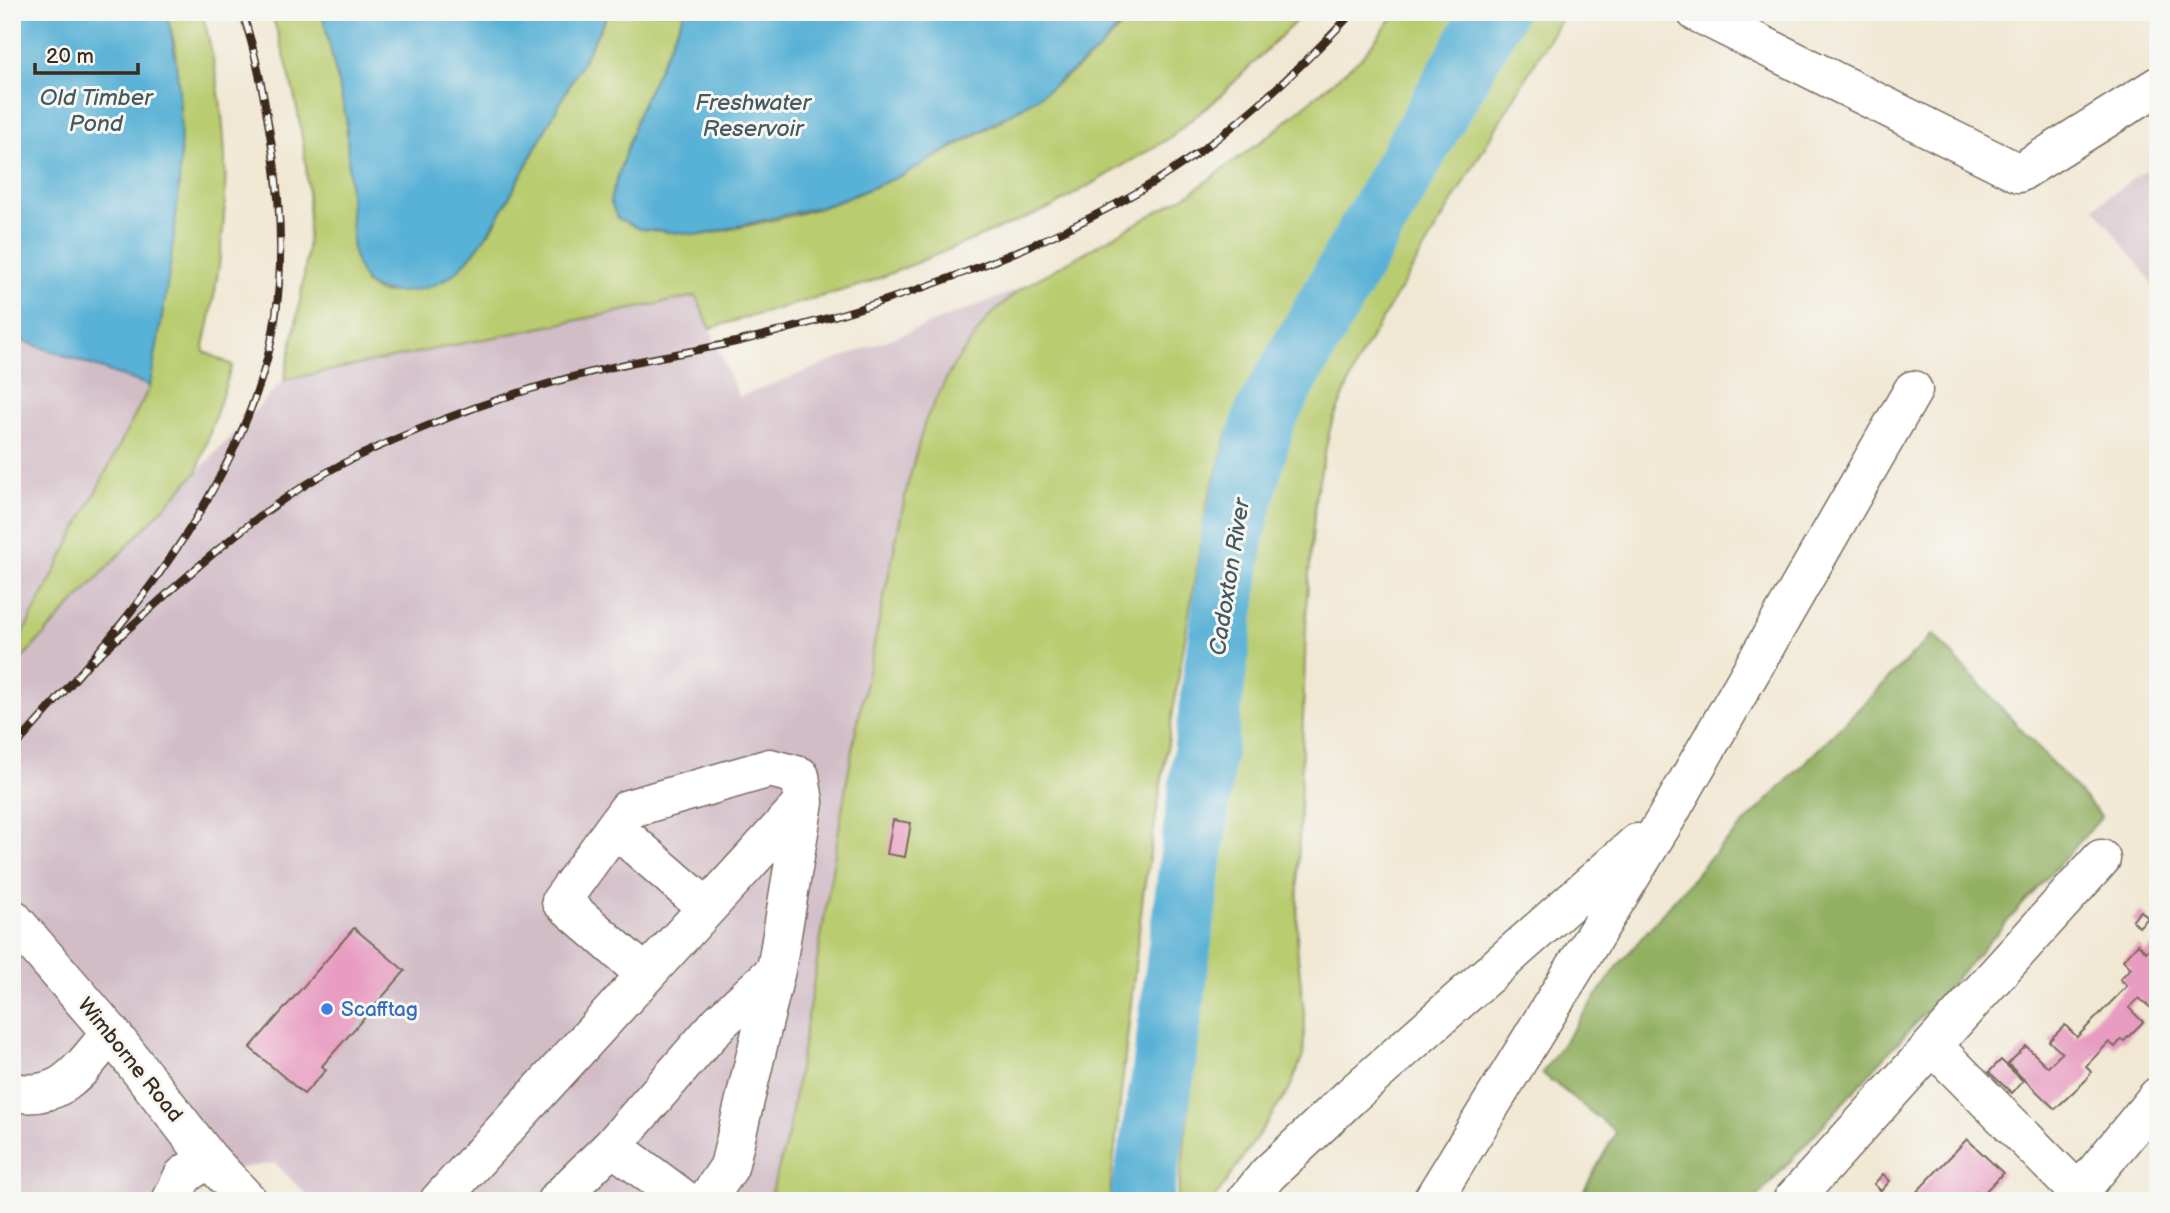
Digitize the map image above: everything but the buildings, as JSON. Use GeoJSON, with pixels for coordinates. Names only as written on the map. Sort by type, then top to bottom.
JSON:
{"type":"FeatureCollection","features":[{"type":"Feature","properties":{"kind":"street"},"geometry":{"type":"LineString","coordinates":[[1696,12],[2019,173],[2158,86]]}},
{"type":"Feature","properties":{"kind":"street"},"geometry":{"type":"LineString","coordinates":[[1432,1201],[1667,817],[1913,390]]}},
{"type":"Feature","properties":{"kind":"street"},"geometry":{"type":"LineString","coordinates":[[646,975],[561,901],[628,809],[770,768],[800,776],[804,802],[776,970],[729,1167],[706,1201]]}},
{"type":"Feature","properties":{"kind":"street"},"geometry":{"type":"LineString","coordinates":[[439,1201],[804,802]]}},
{"type":"Feature","properties":{"kind":"street"},"geometry":{"type":"LineString","coordinates":[[1247,1201],[1268,1174],[1352,1096],[1667,817]]}},
{"type":"Feature","properties":{"kind":"street"},"geometry":{"type":"LineString","coordinates":[[615,828],[707,908]]}},
{"type":"Feature","properties":{"kind":"street"},"geometry":{"type":"LineString","coordinates":[[1792,1201],[2101,859]]}},
{"type":"Feature","properties":{"kind":"street","name":"Wimborne Road"},"geometry":{"type":"LineString","coordinates":[[12,918],[111,1033],[208,1158],[248,1201]]}},
{"type":"Feature","properties":{"kind":"street"},"geometry":{"type":"LineString","coordinates":[[556,1201],[612,1146],[720,1022],[776,970]]}},
{"type":"Feature","properties":{"kind":"street"},"geometry":{"type":"LineString","coordinates":[[12,1092],[53,1092],[71,1078],[111,1033]]}},
{"type":"Feature","properties":{"kind":"street"},"geometry":{"type":"LineString","coordinates":[[1933,1046],[2076,1197],[2158,1096]]}},
{"type":"Feature","properties":{"kind":"street"},"geometry":{"type":"LineString","coordinates":[[612,1146],[686,1201]]}},
{"type":"Feature","properties":{"kind":"street"},"geometry":{"type":"LineString","coordinates":[[171,1201],[183,1176],[208,1158]]}},
{"type":"Feature","properties":{"kind":"shaded area"},"geometry":{"type":"Polygon","coordinates":[[[2158,161],[2158,290],[2094,207],[2158,161]]]}},
{"type":"Feature","properties":{"kind":"shaded area"},"geometry":{"type":"Polygon","coordinates":[[[1020,289],[988,318],[953,366],[925,421],[908,483],[854,739],[788,1135],[769,1201],[313,1201],[275,1163],[183,1176],[193,1201],[12,1201],[12,669],[284,380],[696,296],[739,397],[1020,289]]]}},
{"type":"Feature","properties":{"kind":"shaded area"},"geometry":{"type":"Polygon","coordinates":[[[12,337],[150,386],[12,655],[12,337]]]}},
{"type":"Feature","properties":{"kind":"green space"},"geometry":{"type":"Polygon","coordinates":[[[166,12],[202,12],[213,57],[224,141],[224,222],[203,351],[232,365],[197,472],[12,669],[12,655],[150,386],[176,49],[166,12]]]}},
{"type":"Feature","properties":{"kind":"green space"},"geometry":{"type":"Polygon","coordinates":[[[271,12],[322,12],[346,117],[353,252],[366,284],[380,293],[408,291],[491,231],[609,12],[685,12],[639,111],[702,235],[784,218],[832,204],[950,150],[1039,96],[1078,68],[1110,39],[1131,12],[1305,12],[1218,98],[1168,139],[1052,207],[865,284],[710,328],[696,296],[284,380],[299,309],[309,209],[300,124],[271,12]]]}},
{"type":"Feature","properties":{"kind":"green space"},"geometry":{"type":"Polygon","coordinates":[[[1397,12],[1462,12],[1255,377],[1228,432],[1207,504],[1143,895],[1109,1201],[769,1201],[788,1135],[854,739],[908,483],[925,421],[953,366],[988,318],[1020,289],[1192,192],[1271,134],[1362,57],[1397,12]]]}},
{"type":"Feature","properties":{"kind":"green space"},"geometry":{"type":"Polygon","coordinates":[[[1524,12],[1565,12],[1361,355],[1331,425],[1316,493],[1307,597],[1298,872],[1297,948],[1305,1022],[1303,1056],[1289,1090],[1213,1201],[1177,1201],[1264,520],[1279,452],[1313,369],[1524,12]]]}},
{"type":"Feature","properties":{"kind":"green space"},"geometry":{"type":"Polygon","coordinates":[[[1933,634],[2102,817],[1754,1201],[1578,1201],[1616,1132],[1542,1073],[1620,963],[1709,859],[1933,634]]]}},
{"type":"Feature","properties":{"kind":"water","name":"Old Timber Pond"},"geometry":{"type":"Polygon","coordinates":[[[12,12],[166,12],[175,57],[181,151],[173,247],[150,386],[12,337],[12,12]]]}},
{"type":"Feature","properties":{"kind":"water"},"geometry":{"type":"Polygon","coordinates":[[[322,12],[609,12],[491,229],[455,273],[432,286],[387,292],[372,287],[359,270],[353,252],[346,117],[322,12]]]}},
{"type":"Feature","properties":{"kind":"water","name":"Freshwater Reservoir"},"geometry":{"type":"Polygon","coordinates":[[[685,12],[1131,12],[1099,50],[1037,98],[903,175],[831,204],[702,235],[640,229],[617,218],[610,200],[639,111],[685,12]]]}},
{"type":"Feature","properties":{"kind":"waterway","name":"Cadoxton River"},"geometry":{"type":"LineString","coordinates":[[1141,1201],[1163,1076],[1233,533],[1265,416],[1494,12]]}},
{"type":"Feature","properties":{"kind":"railway"},"geometry":{"type":"LineString","coordinates":[[12,750],[124,620],[191,527],[244,427],[263,373],[275,318],[280,232],[272,147],[252,45],[242,12]]}},
{"type":"Feature","properties":{"kind":"railway"},"geometry":{"type":"LineString","coordinates":[[93,660],[251,523],[320,476],[389,442],[491,402],[560,380],[744,340],[853,310],[966,272],[1076,225],[1173,170],[1222,135],[1290,76],[1353,12]]}},
{"type":"Feature","properties":{"kind":"place","name":"Scafftag"},"geometry":{"type":"Point","coordinates":[327,1009]}}]}
